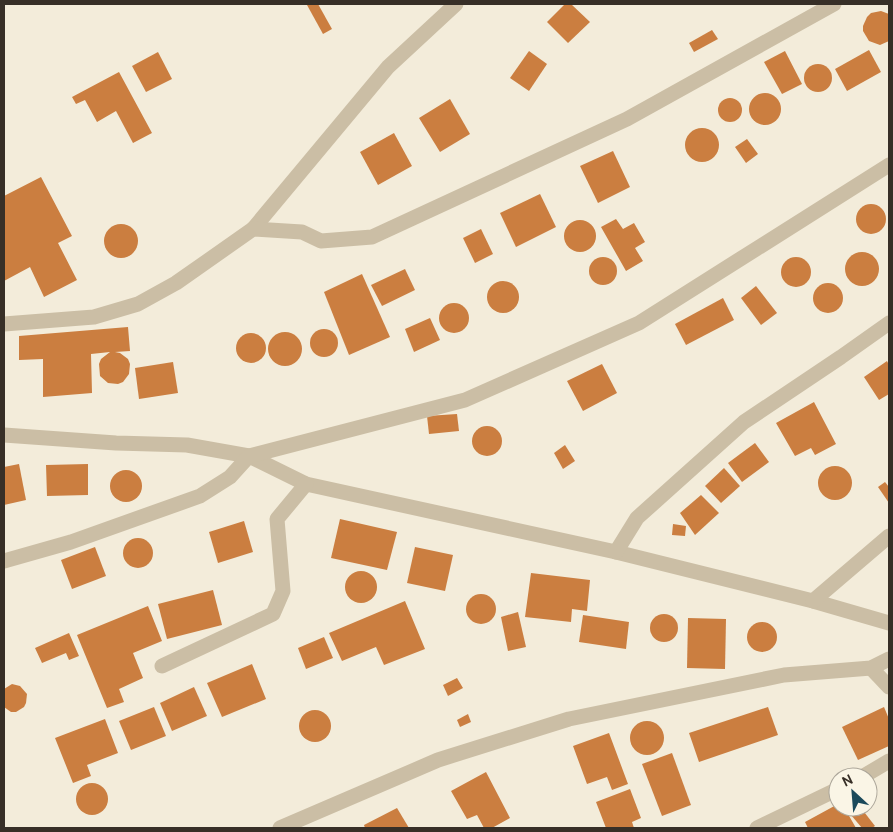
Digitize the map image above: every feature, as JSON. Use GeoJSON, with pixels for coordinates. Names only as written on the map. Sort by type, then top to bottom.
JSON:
{"type":"FeatureCollection","features":[{"type":"Feature","properties":{"kind":"street"},"geometry":{"type":"LineString","coordinates":[[4,324],[94,317],[138,304],[176,283],[253,229],[388,67],[456,4]]}},
{"type":"Feature","properties":{"kind":"street"},"geometry":{"type":"LineString","coordinates":[[253,229],[302,232],[321,241],[372,237],[627,119],[834,4]]}},
{"type":"Feature","properties":{"kind":"street"},"geometry":{"type":"LineString","coordinates":[[4,561],[71,542],[200,496],[230,478],[249,456],[465,400],[640,323],[889,165]]}},
{"type":"Feature","properties":{"kind":"street"},"geometry":{"type":"LineString","coordinates":[[616,552],[637,518],[744,422],[841,357],[889,322]]}},
{"type":"Feature","properties":{"kind":"street"},"geometry":{"type":"LineString","coordinates":[[4,435],[187,446],[249,456],[306,484],[616,552],[813,601],[889,624]]}},
{"type":"Feature","properties":{"kind":"street"},"geometry":{"type":"LineString","coordinates":[[162,666],[273,614],[283,591],[277,519],[306,484]]}},
{"type":"Feature","properties":{"kind":"street"},"geometry":{"type":"LineString","coordinates":[[813,601],[889,536]]}},
{"type":"Feature","properties":{"kind":"street"},"geometry":{"type":"LineString","coordinates":[[280,828],[438,760],[569,719],[784,674],[870,668],[889,659]]}},
{"type":"Feature","properties":{"kind":"street"},"geometry":{"type":"LineString","coordinates":[[870,668],[889,687]]}},
{"type":"Feature","properties":{"kind":"street"},"geometry":{"type":"LineString","coordinates":[[878,768],[889,761]]}},
{"type":"Feature","properties":{"kind":"street"},"geometry":{"type":"LineString","coordinates":[[757,828],[828,794]]}},
{"type":"Feature","properties":{"kind":"building"},"geometry":{"type":"Polygon","coordinates":[[[318,4],[332,29],[323,34],[307,5],[318,4]]]}},
{"type":"Feature","properties":{"kind":"building"},"geometry":{"type":"Polygon","coordinates":[[[565,4],[571,4],[590,22],[568,43],[547,22],[565,4]]]}},
{"type":"Feature","properties":{"kind":"building"},"geometry":{"type":"Polygon","coordinates":[[[881,11],[889,14],[889,41],[880,45],[869,41],[863,31],[863,26],[871,13],[881,11]]]}},
{"type":"Feature","properties":{"kind":"building"},"geometry":{"type":"Polygon","coordinates":[[[712,30],[718,39],[694,52],[689,43],[712,30]]]}},
{"type":"Feature","properties":{"kind":"building"},"geometry":{"type":"Polygon","coordinates":[[[869,50],[881,72],[847,91],[835,69],[869,50]]]}},
{"type":"Feature","properties":{"kind":"building"},"geometry":{"type":"Polygon","coordinates":[[[529,51],[547,64],[529,91],[510,78],[529,51]]]}},
{"type":"Feature","properties":{"kind":"building"},"geometry":{"type":"Polygon","coordinates":[[[785,51],[802,84],[782,94],[764,62],[785,51]]]}},
{"type":"Feature","properties":{"kind":"building"},"geometry":{"type":"Polygon","coordinates":[[[158,52],[172,79],[146,92],[132,66],[158,52]]]}},
{"type":"Feature","properties":{"kind":"building"},"geometry":{"type":"Polygon","coordinates":[[[818,64],[828,68],[832,78],[828,88],[818,92],[808,88],[804,78],[808,68],[818,64]]]}},
{"type":"Feature","properties":{"kind":"building"},"geometry":{"type":"Polygon","coordinates":[[[119,72],[152,133],[133,143],[116,111],[97,122],[85,100],[76,104],[72,97],[119,72]]]}},
{"type":"Feature","properties":{"kind":"building"},"geometry":{"type":"Polygon","coordinates":[[[765,93],[771,94],[776,98],[780,103],[780,115],[776,120],[771,124],[765,125],[759,124],[754,120],[750,115],[749,109],[750,103],[754,98],[759,94],[765,93]]]}},
{"type":"Feature","properties":{"kind":"building"},"geometry":{"type":"Polygon","coordinates":[[[730,98],[739,101],[742,110],[739,119],[730,122],[721,119],[718,110],[721,101],[730,98]]]}},
{"type":"Feature","properties":{"kind":"building"},"geometry":{"type":"Polygon","coordinates":[[[450,99],[470,134],[440,152],[419,118],[450,99]]]}},
{"type":"Feature","properties":{"kind":"building"},"geometry":{"type":"Polygon","coordinates":[[[702,128],[714,133],[719,145],[714,157],[702,162],[690,157],[685,145],[690,133],[702,128]]]}},
{"type":"Feature","properties":{"kind":"building"},"geometry":{"type":"Polygon","coordinates":[[[394,133],[412,166],[378,185],[360,152],[394,133]]]}},
{"type":"Feature","properties":{"kind":"building"},"geometry":{"type":"Polygon","coordinates":[[[747,139],[758,154],[746,163],[735,147],[747,139]]]}},
{"type":"Feature","properties":{"kind":"building"},"geometry":{"type":"Polygon","coordinates":[[[613,151],[630,187],[598,203],[580,166],[613,151]]]}},
{"type":"Feature","properties":{"kind":"building"},"geometry":{"type":"Polygon","coordinates":[[[41,177],[72,236],[58,243],[77,280],[44,297],[30,267],[4,281],[4,196],[41,177]]]}},
{"type":"Feature","properties":{"kind":"building"},"geometry":{"type":"Polygon","coordinates":[[[540,194],[556,227],[516,247],[500,213],[540,194]]]}},
{"type":"Feature","properties":{"kind":"building"},"geometry":{"type":"Polygon","coordinates":[[[871,204],[882,208],[886,219],[882,230],[871,234],[860,230],[856,219],[860,208],[871,204]]]}},
{"type":"Feature","properties":{"kind":"building"},"geometry":{"type":"Polygon","coordinates":[[[616,219],[623,229],[634,223],[645,242],[635,248],[643,261],[626,271],[601,227],[616,219]]]}},
{"type":"Feature","properties":{"kind":"building"},"geometry":{"type":"Polygon","coordinates":[[[580,220],[586,221],[591,225],[595,230],[595,242],[591,247],[586,251],[580,252],[574,251],[569,247],[565,242],[564,236],[565,230],[569,225],[574,221],[580,220]]]}},
{"type":"Feature","properties":{"kind":"building"},"geometry":{"type":"Polygon","coordinates":[[[121,224],[133,229],[138,241],[133,253],[121,258],[109,253],[104,241],[109,229],[121,224]]]}},
{"type":"Feature","properties":{"kind":"building"},"geometry":{"type":"Polygon","coordinates":[[[481,229],[493,254],[475,263],[463,238],[481,229]]]}},
{"type":"Feature","properties":{"kind":"building"},"geometry":{"type":"Polygon","coordinates":[[[862,252],[874,257],[879,269],[874,281],[862,286],[850,281],[845,269],[850,257],[862,252]]]}},
{"type":"Feature","properties":{"kind":"building"},"geometry":{"type":"Polygon","coordinates":[[[603,257],[613,261],[617,271],[613,281],[603,285],[593,281],[589,271],[593,261],[603,257]]]}},
{"type":"Feature","properties":{"kind":"building"},"geometry":{"type":"Polygon","coordinates":[[[796,257],[802,258],[810,266],[810,278],[802,286],[796,287],[790,286],[782,278],[781,272],[782,266],[790,258],[796,257]]]}},
{"type":"Feature","properties":{"kind":"building"},"geometry":{"type":"Polygon","coordinates":[[[405,269],[415,290],[382,306],[371,285],[405,269]]]}},
{"type":"Feature","properties":{"kind":"building"},"geometry":{"type":"Polygon","coordinates":[[[362,274],[390,337],[349,355],[324,292],[362,274]]]}},
{"type":"Feature","properties":{"kind":"building"},"geometry":{"type":"Polygon","coordinates":[[[503,281],[514,286],[519,297],[514,308],[503,313],[492,308],[487,297],[492,286],[503,281]]]}},
{"type":"Feature","properties":{"kind":"building"},"geometry":{"type":"Polygon","coordinates":[[[828,283],[839,287],[843,298],[839,309],[828,313],[817,309],[813,298],[817,287],[828,283]]]}},
{"type":"Feature","properties":{"kind":"building"},"geometry":{"type":"Polygon","coordinates":[[[756,286],[777,313],[761,325],[741,298],[756,286]]]}},
{"type":"Feature","properties":{"kind":"building"},"geometry":{"type":"Polygon","coordinates":[[[723,298],[734,320],[686,345],[675,324],[723,298]]]}},
{"type":"Feature","properties":{"kind":"building"},"geometry":{"type":"Polygon","coordinates":[[[454,303],[460,304],[468,312],[468,324],[460,332],[454,333],[448,332],[440,324],[439,318],[440,312],[448,304],[454,303]]]}},
{"type":"Feature","properties":{"kind":"building"},"geometry":{"type":"Polygon","coordinates":[[[430,318],[440,340],[414,352],[405,329],[430,318]]]}},
{"type":"Feature","properties":{"kind":"building"},"geometry":{"type":"Polygon","coordinates":[[[128,327],[130,351],[115,352],[128,359],[130,364],[129,374],[123,382],[118,384],[108,383],[100,376],[99,364],[101,359],[110,352],[91,354],[92,393],[43,397],[43,359],[19,360],[19,336],[128,327]]]}},
{"type":"Feature","properties":{"kind":"building"},"geometry":{"type":"Polygon","coordinates":[[[324,329],[334,333],[338,343],[334,353],[324,357],[314,353],[310,343],[314,333],[324,329]]]}},
{"type":"Feature","properties":{"kind":"building"},"geometry":{"type":"Polygon","coordinates":[[[285,332],[297,337],[302,349],[297,361],[285,366],[273,361],[268,349],[273,337],[285,332]]]}},
{"type":"Feature","properties":{"kind":"building"},"geometry":{"type":"Polygon","coordinates":[[[251,333],[257,334],[265,342],[265,354],[257,362],[251,363],[245,362],[237,354],[236,348],[237,342],[245,334],[251,333]]]}},
{"type":"Feature","properties":{"kind":"building"},"geometry":{"type":"Polygon","coordinates":[[[887,361],[889,365],[889,394],[879,400],[864,377],[887,361]]]}},
{"type":"Feature","properties":{"kind":"building"},"geometry":{"type":"Polygon","coordinates":[[[173,362],[178,393],[139,399],[135,368],[173,362]]]}},
{"type":"Feature","properties":{"kind":"building"},"geometry":{"type":"Polygon","coordinates":[[[602,364],[617,393],[583,411],[567,381],[602,364]]]}},
{"type":"Feature","properties":{"kind":"building"},"geometry":{"type":"Polygon","coordinates":[[[814,402],[836,444],[815,455],[811,448],[795,456],[776,423],[814,402]]]}},
{"type":"Feature","properties":{"kind":"building"},"geometry":{"type":"Polygon","coordinates":[[[457,414],[459,431],[429,434],[427,416],[457,414]]]}},
{"type":"Feature","properties":{"kind":"building"},"geometry":{"type":"Polygon","coordinates":[[[487,426],[498,430],[502,441],[498,452],[487,456],[476,452],[472,441],[476,430],[487,426]]]}},
{"type":"Feature","properties":{"kind":"building"},"geometry":{"type":"Polygon","coordinates":[[[755,443],[769,462],[742,482],[728,463],[755,443]]]}},
{"type":"Feature","properties":{"kind":"building"},"geometry":{"type":"Polygon","coordinates":[[[565,445],[575,461],[563,469],[554,453],[565,445]]]}},
{"type":"Feature","properties":{"kind":"building"},"geometry":{"type":"Polygon","coordinates":[[[19,464],[26,500],[4,505],[4,467],[19,464]]]}},
{"type":"Feature","properties":{"kind":"building"},"geometry":{"type":"Polygon","coordinates":[[[88,464],[88,495],[47,496],[46,465],[88,464]]]}},
{"type":"Feature","properties":{"kind":"building"},"geometry":{"type":"Polygon","coordinates":[[[835,466],[847,471],[852,483],[847,495],[835,500],[823,495],[818,483],[823,471],[835,466]]]}},
{"type":"Feature","properties":{"kind":"building"},"geometry":{"type":"Polygon","coordinates":[[[724,468],[740,486],[721,503],[705,486],[724,468]]]}},
{"type":"Feature","properties":{"kind":"building"},"geometry":{"type":"Polygon","coordinates":[[[126,470],[132,471],[137,475],[141,480],[141,492],[137,497],[132,501],[126,502],[120,501],[115,497],[111,492],[110,486],[111,480],[115,475],[120,471],[126,470]]]}},
{"type":"Feature","properties":{"kind":"building"},"geometry":{"type":"Polygon","coordinates":[[[885,482],[889,487],[889,503],[878,487],[885,482]]]}},
{"type":"Feature","properties":{"kind":"building"},"geometry":{"type":"Polygon","coordinates":[[[701,495],[719,513],[695,535],[680,513],[701,495]]]}},
{"type":"Feature","properties":{"kind":"building"},"geometry":{"type":"Polygon","coordinates":[[[340,519],[397,532],[387,570],[331,558],[340,519]]]}},
{"type":"Feature","properties":{"kind":"building"},"geometry":{"type":"Polygon","coordinates":[[[244,521],[253,552],[218,563],[209,532],[244,521]]]}},
{"type":"Feature","properties":{"kind":"building"},"geometry":{"type":"Polygon","coordinates":[[[673,524],[686,526],[685,536],[672,535],[673,524]]]}},
{"type":"Feature","properties":{"kind":"building"},"geometry":{"type":"Polygon","coordinates":[[[138,538],[149,542],[153,553],[149,564],[138,568],[127,564],[123,553],[127,542],[138,538]]]}},
{"type":"Feature","properties":{"kind":"building"},"geometry":{"type":"Polygon","coordinates":[[[95,547],[106,576],[72,589],[61,560],[95,547]]]}},
{"type":"Feature","properties":{"kind":"building"},"geometry":{"type":"Polygon","coordinates":[[[415,547],[453,555],[445,591],[407,583],[415,547]]]}},
{"type":"Feature","properties":{"kind":"building"},"geometry":{"type":"Polygon","coordinates":[[[361,571],[372,576],[377,587],[372,598],[361,603],[350,598],[345,587],[350,576],[361,571]]]}},
{"type":"Feature","properties":{"kind":"building"},"geometry":{"type":"Polygon","coordinates":[[[531,573],[590,580],[587,611],[572,609],[571,622],[525,617],[531,573]]]}},
{"type":"Feature","properties":{"kind":"building"},"geometry":{"type":"Polygon","coordinates":[[[213,590],[222,625],[167,639],[158,604],[213,590]]]}},
{"type":"Feature","properties":{"kind":"building"},"geometry":{"type":"Polygon","coordinates":[[[481,594],[492,598],[496,609],[492,620],[481,624],[470,620],[466,609],[470,598],[481,594]]]}},
{"type":"Feature","properties":{"kind":"building"},"geometry":{"type":"Polygon","coordinates":[[[405,601],[425,649],[384,665],[376,647],[342,661],[329,633],[405,601]]]}},
{"type":"Feature","properties":{"kind":"building"},"geometry":{"type":"Polygon","coordinates":[[[148,606],[162,641],[133,653],[143,678],[119,689],[124,702],[107,708],[77,635],[148,606]]]}},
{"type":"Feature","properties":{"kind":"building"},"geometry":{"type":"Polygon","coordinates":[[[518,612],[526,647],[508,651],[501,617],[518,612]]]}},
{"type":"Feature","properties":{"kind":"building"},"geometry":{"type":"Polygon","coordinates":[[[664,614],[674,618],[678,628],[674,638],[664,642],[654,638],[650,628],[654,618],[664,614]]]}},
{"type":"Feature","properties":{"kind":"building"},"geometry":{"type":"Polygon","coordinates":[[[583,615],[629,622],[626,649],[579,642],[583,615]]]}},
{"type":"Feature","properties":{"kind":"building"},"geometry":{"type":"Polygon","coordinates":[[[688,618],[726,619],[725,669],[687,668],[688,618]]]}},
{"type":"Feature","properties":{"kind":"building"},"geometry":{"type":"Polygon","coordinates":[[[762,622],[773,626],[777,637],[773,648],[762,652],[751,648],[747,637],[751,626],[762,622]]]}},
{"type":"Feature","properties":{"kind":"building"},"geometry":{"type":"Polygon","coordinates":[[[69,633],[79,656],[69,660],[66,653],[42,663],[35,648],[69,633]]]}},
{"type":"Feature","properties":{"kind":"building"},"geometry":{"type":"Polygon","coordinates":[[[324,637],[333,658],[306,669],[298,648],[324,637]]]}},
{"type":"Feature","properties":{"kind":"building"},"geometry":{"type":"Polygon","coordinates":[[[252,664],[266,699],[222,717],[207,683],[252,664]]]}},
{"type":"Feature","properties":{"kind":"building"},"geometry":{"type":"Polygon","coordinates":[[[457,678],[463,688],[448,696],[443,685],[457,678]]]}},
{"type":"Feature","properties":{"kind":"building"},"geometry":{"type":"Polygon","coordinates":[[[12,684],[20,686],[27,694],[24,707],[16,712],[11,712],[4,707],[4,689],[12,684]]]}},
{"type":"Feature","properties":{"kind":"building"},"geometry":{"type":"Polygon","coordinates":[[[194,687],[207,716],[172,731],[160,703],[194,687]]]}},
{"type":"Feature","properties":{"kind":"building"},"geometry":{"type":"Polygon","coordinates":[[[154,707],[166,736],[131,750],[119,721],[154,707]]]}},
{"type":"Feature","properties":{"kind":"building"},"geometry":{"type":"Polygon","coordinates":[[[768,707],[778,735],[699,762],[689,733],[768,707]]]}},
{"type":"Feature","properties":{"kind":"building"},"geometry":{"type":"Polygon","coordinates":[[[884,707],[889,719],[889,746],[858,760],[842,727],[884,707]]]}},
{"type":"Feature","properties":{"kind":"building"},"geometry":{"type":"Polygon","coordinates":[[[315,710],[321,711],[326,715],[330,720],[330,732],[326,737],[321,741],[315,742],[309,741],[304,737],[300,732],[299,726],[300,720],[304,715],[309,711],[315,710]]]}},
{"type":"Feature","properties":{"kind":"building"},"geometry":{"type":"Polygon","coordinates":[[[468,714],[471,722],[460,727],[457,720],[468,714]]]}},
{"type":"Feature","properties":{"kind":"building"},"geometry":{"type":"Polygon","coordinates":[[[105,719],[118,753],[87,765],[91,776],[73,783],[55,738],[105,719]]]}},
{"type":"Feature","properties":{"kind":"building"},"geometry":{"type":"Polygon","coordinates":[[[647,721],[659,726],[664,738],[659,750],[647,755],[635,750],[630,738],[635,726],[647,721]]]}},
{"type":"Feature","properties":{"kind":"building"},"geometry":{"type":"Polygon","coordinates":[[[609,733],[628,784],[612,790],[607,777],[587,784],[573,746],[609,733]]]}},
{"type":"Feature","properties":{"kind":"building"},"geometry":{"type":"Polygon","coordinates":[[[672,753],[691,805],[662,816],[642,764],[672,753]]]}},
{"type":"Feature","properties":{"kind":"building"},"geometry":{"type":"Polygon","coordinates":[[[486,772],[510,818],[492,828],[484,828],[477,815],[467,819],[451,791],[486,772]]]}},
{"type":"Feature","properties":{"kind":"building"},"geometry":{"type":"Polygon","coordinates":[[[92,783],[98,784],[103,788],[107,793],[107,805],[103,810],[98,814],[92,815],[86,814],[81,810],[77,805],[76,799],[77,793],[81,788],[86,784],[92,783]]]}},
{"type":"Feature","properties":{"kind":"building"},"geometry":{"type":"Polygon","coordinates":[[[630,789],[641,818],[632,822],[634,828],[606,828],[596,802],[630,789]]]}},
{"type":"Feature","properties":{"kind":"building"},"geometry":{"type":"Polygon","coordinates":[[[397,808],[409,828],[365,828],[364,825],[397,808]]]}},
{"type":"Feature","properties":{"kind":"building"},"geometry":{"type":"Polygon","coordinates":[[[828,809],[828,817],[850,817],[856,828],[808,828],[805,822],[828,809]]]}},
{"type":"Feature","properties":{"kind":"building"},"geometry":{"type":"Polygon","coordinates":[[[853,817],[868,817],[875,826],[872,828],[862,828],[853,817]]]}}]}
